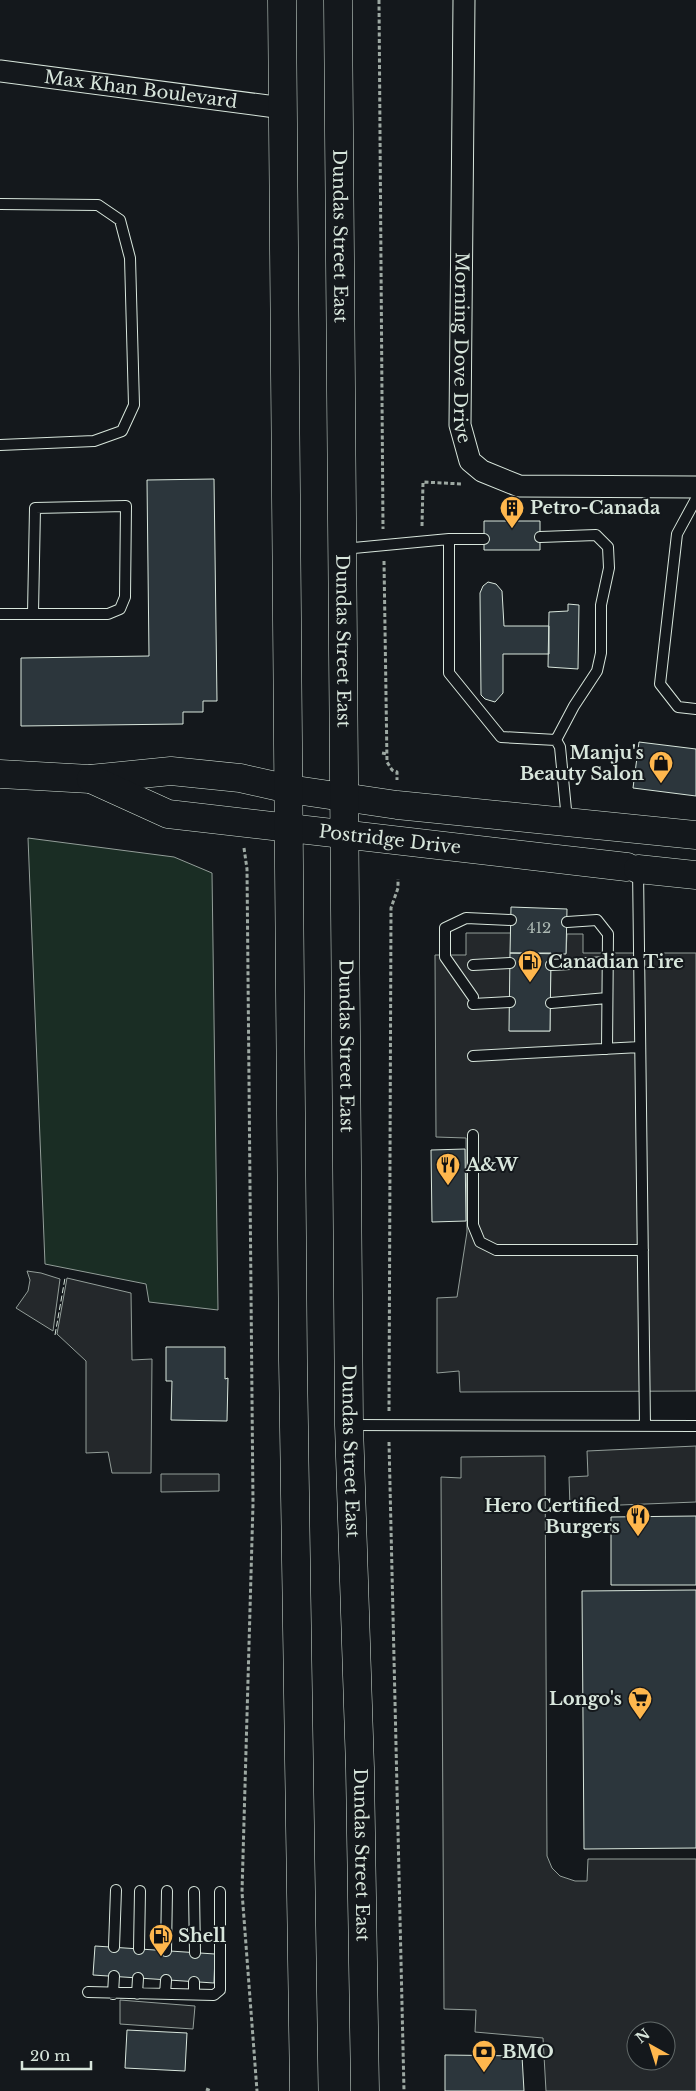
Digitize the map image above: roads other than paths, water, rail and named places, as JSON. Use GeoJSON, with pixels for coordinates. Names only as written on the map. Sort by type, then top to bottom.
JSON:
{"type":"FeatureCollection","features":[{"type":"Feature","properties":{"kind":"main road"},"geometry":{"type":"LineString","coordinates":[[282,0],[297,1680],[304,2091]]}},
{"type":"Feature","properties":{"kind":"main road","name":"Dundas Street East"},"geometry":{"type":"LineString","coordinates":[[338,0],[350,1425],[360,1768],[365,2091]]}},
{"type":"Feature","properties":{"kind":"main road","name":"Postridge Drive"},"geometry":{"type":"LineString","coordinates":[[0,774],[90,778],[171,771],[240,778],[289,789],[397,805],[696,835]]}},
{"type":"Feature","properties":{"kind":"main road","name":"Postridge Drive"},"geometry":{"type":"LineString","coordinates":[[90,778],[168,814],[696,875]]}},
{"type":"Feature","properties":{"kind":"street","name":"Morning Dove Drive"},"geometry":{"type":"LineString","coordinates":[[464,0],[460,425],[470,461],[482,471],[519,486],[696,487]]}},
{"type":"Feature","properties":{"kind":"street","name":"Max Khan Boulevard"},"geometry":{"type":"LineString","coordinates":[[0,70],[283,108]]}},
{"type":"Feature","properties":{"kind":"lane"},"geometry":{"type":"LineString","coordinates":[[0,204],[98,205],[120,220],[130,258],[134,405],[122,431],[94,441],[0,445]]}},
{"type":"Feature","properties":{"kind":"lane"},"geometry":{"type":"LineString","coordinates":[[696,499],[677,534],[660,684],[678,706],[696,709]]}},
{"type":"Feature","properties":{"kind":"lane"},"geometry":{"type":"LineString","coordinates":[[0,614],[108,614],[120,609],[125,597],[126,506],[35,508],[33,613]]}},
{"type":"Feature","properties":{"kind":"lane"},"geometry":{"type":"LineString","coordinates":[[540,537],[596,535],[608,547],[609,568],[601,605],[601,653],[597,671],[574,706],[556,740]]}},
{"type":"Feature","properties":{"kind":"lane"},"geometry":{"type":"LineString","coordinates":[[449,539],[449,673],[501,737],[556,740]]}},
{"type":"Feature","properties":{"kind":"lane"},"geometry":{"type":"LineString","coordinates":[[342,549],[449,539],[484,539]]}},
{"type":"Feature","properties":{"kind":"lane"},"geometry":{"type":"LineString","coordinates":[[556,740],[560,747],[567,821]]}},
{"type":"Feature","properties":{"kind":"lane"},"geometry":{"type":"LineString","coordinates":[[633,868],[640,1047],[646,1426]]}},
{"type":"Feature","properties":{"kind":"lane"},"geometry":{"type":"LineString","coordinates":[[510,1002],[473,1000],[445,957],[445,928],[466,918],[511,920]]}},
{"type":"Feature","properties":{"kind":"lane"},"geometry":{"type":"LineString","coordinates":[[567,922],[597,920],[608,934],[607,1049]]}},
{"type":"Feature","properties":{"kind":"lane"},"geometry":{"type":"LineString","coordinates":[[551,965],[608,962]]}},
{"type":"Feature","properties":{"kind":"lane"},"geometry":{"type":"LineString","coordinates":[[473,965],[510,963]]}},
{"type":"Feature","properties":{"kind":"lane"},"geometry":{"type":"LineString","coordinates":[[551,1003],[607,998]]}},
{"type":"Feature","properties":{"kind":"lane"},"geometry":{"type":"LineString","coordinates":[[473,1056],[640,1047]]}},
{"type":"Feature","properties":{"kind":"lane"},"geometry":{"type":"LineString","coordinates":[[473,1135],[473,1224],[480,1242],[496,1250],[643,1250]]}},
{"type":"Feature","properties":{"kind":"lane"},"geometry":{"type":"LineString","coordinates":[[350,1425],[696,1426]]}},
{"type":"Feature","properties":{"kind":"lane"},"geometry":{"type":"LineString","coordinates":[[114,1947],[116,1890]]}},
{"type":"Feature","properties":{"kind":"lane"},"geometry":{"type":"LineString","coordinates":[[139,1949],[140,1891]]}},
{"type":"Feature","properties":{"kind":"lane"},"geometry":{"type":"LineString","coordinates":[[166,1951],[167,1891]]}},
{"type":"Feature","properties":{"kind":"lane"},"geometry":{"type":"LineString","coordinates":[[194,1892],[195,1953]]}},
{"type":"Feature","properties":{"kind":"lane"},"geometry":{"type":"LineString","coordinates":[[88,1992],[214,1995],[220,1990],[220,1892]]}},
{"type":"Feature","properties":{"kind":"lane"},"geometry":{"type":"LineString","coordinates":[[113,1994],[114,1976]]}},
{"type":"Feature","properties":{"kind":"lane"},"geometry":{"type":"LineString","coordinates":[[137,1994],[138,1978]]}},
{"type":"Feature","properties":{"kind":"lane"},"geometry":{"type":"LineString","coordinates":[[165,1994],[166,1980]]}},
{"type":"Feature","properties":{"kind":"lane"},"geometry":{"type":"LineString","coordinates":[[194,1982],[194,1994]]}},
{"type":"Feature","properties":{"kind":"place","name":"Petro-Canada"},"geometry":{"type":"Point","coordinates":[512,529]}},
{"type":"Feature","properties":{"kind":"place","name":"Manju's Beauty Salon"},"geometry":{"type":"Point","coordinates":[661,784]}},
{"type":"Feature","properties":{"kind":"place","name":"Canadian Tire"},"geometry":{"type":"Point","coordinates":[530,983]}},
{"type":"Feature","properties":{"kind":"place","name":"A&W"},"geometry":{"type":"Point","coordinates":[448,1186]}},
{"type":"Feature","properties":{"kind":"place","name":"Hero Certified Burgers"},"geometry":{"type":"Point","coordinates":[638,1537]}},
{"type":"Feature","properties":{"kind":"place","name":"Longo's"},"geometry":{"type":"Point","coordinates":[640,1720]}},
{"type":"Feature","properties":{"kind":"place","name":"Shell"},"geometry":{"type":"Point","coordinates":[161,1957]}},
{"type":"Feature","properties":{"kind":"place","name":"BMO"},"geometry":{"type":"Point","coordinates":[484,2073]}}]}
